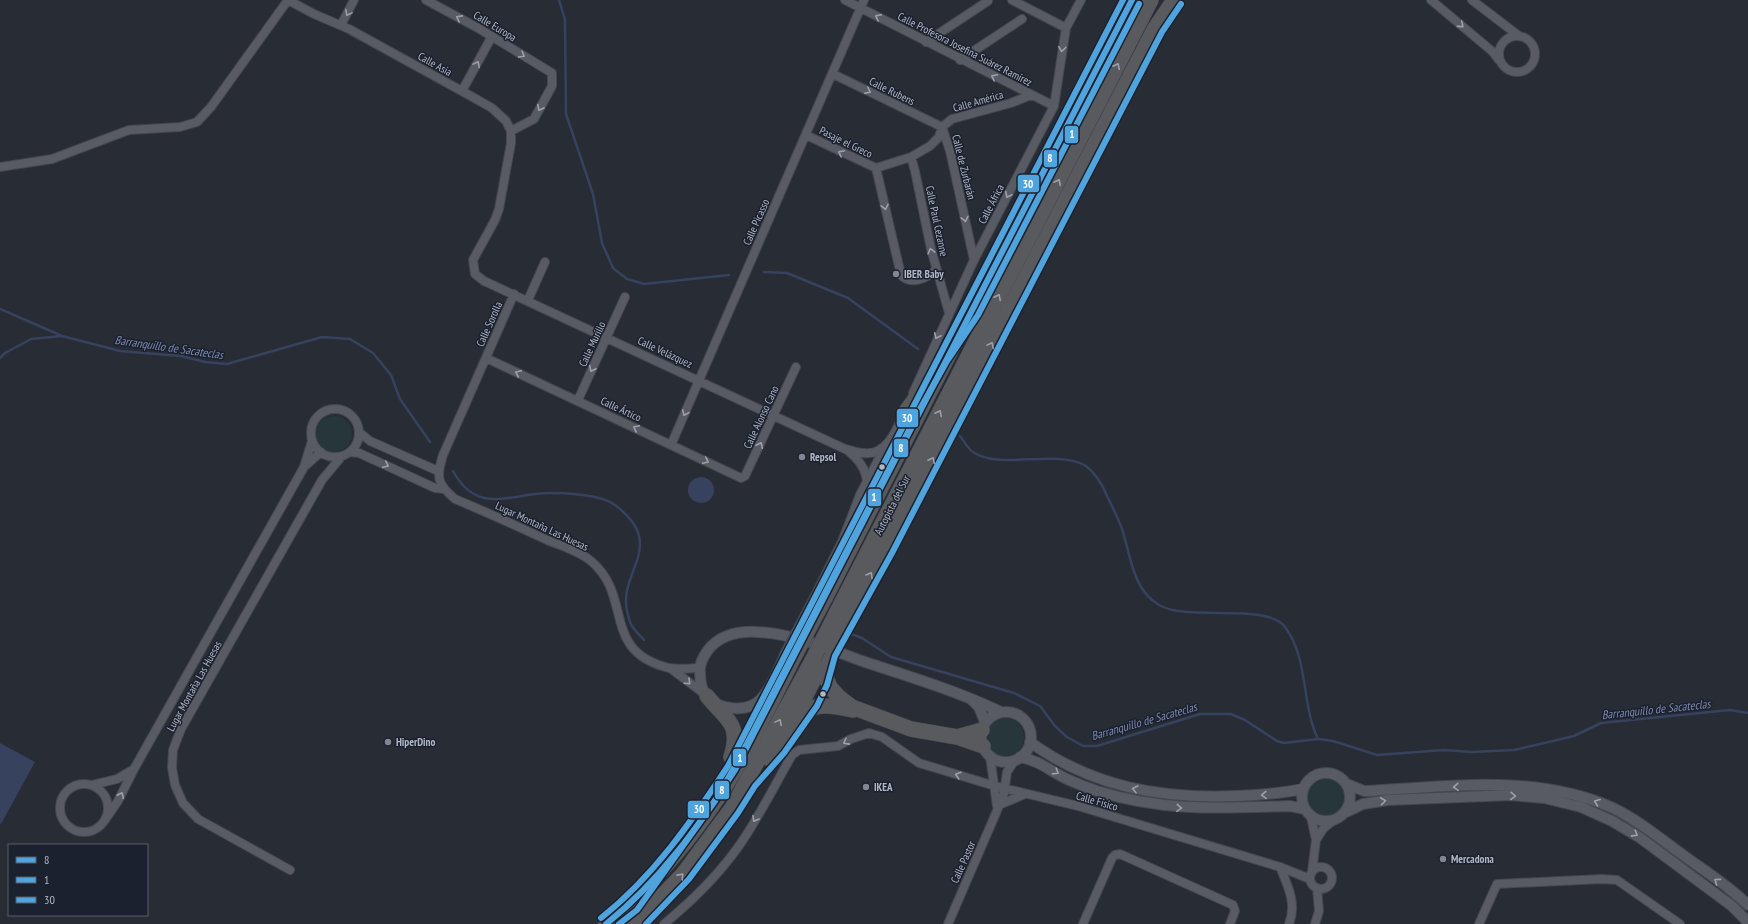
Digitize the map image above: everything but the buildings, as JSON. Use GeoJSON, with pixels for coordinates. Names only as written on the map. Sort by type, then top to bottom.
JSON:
{"type":"FeatureCollection","features":[{"type":"Feature","properties":{"kind":"highway","name":"Autopista del Sur"},"geometry":{"type":"LineString","coordinates":[[606,924],[630,904],[658,875],[708,812],[735,770],[792,652],[1132,0]]}},
{"type":"Feature","properties":{"kind":"highway","name":"Autopista del Sur"},"geometry":{"type":"LineString","coordinates":[[635,924],[678,879],[732,808],[822,655],[1151,0]]}},
{"type":"Feature","properties":{"kind":"highway"},"geometry":{"type":"LineString","coordinates":[[846,607],[885,549],[1155,28],[1174,0]]}},
{"type":"Feature","properties":{"kind":"highway"},"geometry":{"type":"LineString","coordinates":[[1155,28],[1181,0]]}},
{"type":"Feature","properties":{"kind":"highway"},"geometry":{"type":"LineString","coordinates":[[843,542],[923,388],[951,338],[971,311]]}},
{"type":"Feature","properties":{"kind":"highway"},"geometry":{"type":"LineString","coordinates":[[904,414],[923,388]]}},
{"type":"Feature","properties":{"kind":"highway"},"geometry":{"type":"LineString","coordinates":[[822,655],[825,675],[830,687],[838,697],[865,713]]}},
{"type":"Feature","properties":{"kind":"highway"},"geometry":{"type":"LineString","coordinates":[[788,731],[822,655]]}},
{"type":"Feature","properties":{"kind":"highway"},"geometry":{"type":"LineString","coordinates":[[630,904],[708,796],[767,691]]}},
{"type":"Feature","properties":{"kind":"highway"},"geometry":{"type":"LineString","coordinates":[[706,696],[733,726],[735,745],[731,757]]}},
{"type":"Feature","properties":{"kind":"highway"},"geometry":{"type":"LineString","coordinates":[[748,781],[777,748],[802,713],[814,706],[828,705],[865,713],[911,729],[957,737],[987,751]]}},
{"type":"Feature","properties":{"kind":"highway"},"geometry":{"type":"LineString","coordinates":[[957,737],[984,726]]}},
{"type":"Feature","properties":{"kind":"street"},"geometry":{"type":"LineString","coordinates":[[0,167],[52,159],[129,130],[180,127],[197,122],[211,108],[288,0]]}},
{"type":"Feature","properties":{"kind":"street","name":"Calle Asia"},"geometry":{"type":"LineString","coordinates":[[288,0],[314,14],[341,25],[500,114],[506,121],[511,131]]}},
{"type":"Feature","properties":{"kind":"street"},"geometry":{"type":"LineString","coordinates":[[341,25],[354,0]]}},
{"type":"Feature","properties":{"kind":"street","name":"Calle Europa"},"geometry":{"type":"LineString","coordinates":[[426,0],[478,28],[491,38],[552,73],[552,86],[534,119],[511,131]]}},
{"type":"Feature","properties":{"kind":"street","name":"Calle Profesora Josefina Suárez Ramírez"},"geometry":{"type":"LineString","coordinates":[[845,0],[960,60],[1054,106]]}},
{"type":"Feature","properties":{"kind":"street","name":"Calle Picasso"},"geometry":{"type":"LineString","coordinates":[[671,445],[864,0]]}},
{"type":"Feature","properties":{"kind":"street"},"geometry":{"type":"LineString","coordinates":[[1012,0],[1066,28]]}},
{"type":"Feature","properties":{"kind":"street","name":"Calle África"},"geometry":{"type":"LineString","coordinates":[[887,445],[904,414],[974,260],[1054,106],[1066,28],[1081,0]]}},
{"type":"Feature","properties":{"kind":"street"},"geometry":{"type":"LineString","coordinates":[[1431,0],[1493,52],[1506,69],[1512,72],[1524,71],[1529,68],[1535,58],[1533,46],[1530,41],[1519,36],[1472,0]]}},
{"type":"Feature","properties":{"kind":"street"},"geometry":{"type":"LineString","coordinates":[[926,42],[988,2]]}},
{"type":"Feature","properties":{"kind":"street"},"geometry":{"type":"LineString","coordinates":[[960,60],[1022,19]]}},
{"type":"Feature","properties":{"kind":"street"},"geometry":{"type":"LineString","coordinates":[[1499,60],[1498,54],[1502,42],[1507,38],[1519,36]]}},
{"type":"Feature","properties":{"kind":"street"},"geometry":{"type":"LineString","coordinates":[[462,92],[491,38]]}},
{"type":"Feature","properties":{"kind":"street","name":"Calle Rubens"},"geometry":{"type":"LineString","coordinates":[[833,74],[942,127]]}},
{"type":"Feature","properties":{"kind":"street","name":"Calle América"},"geometry":{"type":"LineString","coordinates":[[876,168],[910,157],[930,146],[939,137],[942,127],[952,119],[1011,103],[1031,95]]}},
{"type":"Feature","properties":{"kind":"street","name":"Calle de Zurbarán"},"geometry":{"type":"LineString","coordinates":[[942,127],[950,151],[974,260]]}},
{"type":"Feature","properties":{"kind":"street","name":"Calle Velázquez"},"geometry":{"type":"LineString","coordinates":[[511,131],[511,143],[499,209],[495,220],[473,260],[475,274],[484,281],[528,300],[845,448],[864,454],[875,453],[887,445]]}},
{"type":"Feature","properties":{"kind":"street","name":"Pasaje el Greco"},"geometry":{"type":"LineString","coordinates":[[806,135],[876,168]]}},
{"type":"Feature","properties":{"kind":"street","name":"Calle Paul Cezanne"},"geometry":{"type":"LineString","coordinates":[[910,157],[936,269],[949,313]]}},
{"type":"Feature","properties":{"kind":"street"},"geometry":{"type":"LineString","coordinates":[[876,168],[901,275],[904,279],[911,280],[925,278],[932,275],[936,269]]}},
{"type":"Feature","properties":{"kind":"street"},"geometry":{"type":"LineString","coordinates":[[528,300],[545,262]]}},
{"type":"Feature","properties":{"kind":"street"},"geometry":{"type":"LineString","coordinates":[[925,278],[936,282],[941,288]]}},
{"type":"Feature","properties":{"kind":"street","name":"Calle Sorolla"},"geometry":{"type":"LineString","coordinates":[[485,360],[514,294]]}},
{"type":"Feature","properties":{"kind":"street","name":"Calle Murillo"},"geometry":{"type":"LineString","coordinates":[[578,400],[625,297]]}},
{"type":"Feature","properties":{"kind":"street"},"geometry":{"type":"LineString","coordinates":[[444,489],[438,471],[442,455],[485,360]]}},
{"type":"Feature","properties":{"kind":"street","name":"Calle Ártico"},"geometry":{"type":"LineString","coordinates":[[485,360],[578,400],[741,478],[745,476]]}},
{"type":"Feature","properties":{"kind":"street","name":"Calle Alonso Cano"},"geometry":{"type":"LineString","coordinates":[[745,476],[796,367]]}},
{"type":"Feature","properties":{"kind":"street","name":"Lugar Montaña Las Huesas"},"geometry":{"type":"LineString","coordinates":[[134,769],[117,778],[92,785],[78,784],[67,791],[60,803],[61,816],[70,827],[82,832],[95,830],[105,820],[118,801],[134,769],[304,466],[312,442],[312,427],[320,414],[328,410],[337,409],[349,414],[357,423],[359,432],[370,441],[438,471]]}},
{"type":"Feature","properties":{"kind":"street"},"geometry":{"type":"LineString","coordinates":[[350,452],[358,440],[359,432]]}},
{"type":"Feature","properties":{"kind":"street"},"geometry":{"type":"LineString","coordinates":[[312,442],[323,454]]}},
{"type":"Feature","properties":{"kind":"street"},"geometry":{"type":"LineString","coordinates":[[821,596],[852,516],[887,445]]}},
{"type":"Feature","properties":{"kind":"street","name":"Calle Velázquez"},"geometry":{"type":"LineString","coordinates":[[845,448],[863,467],[867,476],[867,484]]}},
{"type":"Feature","properties":{"kind":"street","name":"Lugar Montaña Las Huesas"},"geometry":{"type":"LineString","coordinates":[[290,870],[198,819],[183,803],[175,785],[172,768],[173,750],[181,729],[324,475],[342,456],[350,452],[359,453],[435,488],[444,489],[455,499],[590,560],[607,580],[614,597],[626,640],[632,650],[651,661],[670,668],[706,696]]}},
{"type":"Feature","properties":{"kind":"street","name":"Lugar Montaña Las Huesas"},"geometry":{"type":"LineString","coordinates":[[304,466],[323,454],[342,456]]}},
{"type":"Feature","properties":{"kind":"street","name":"Lugar Montaña Las Huesas"},"geometry":{"type":"LineString","coordinates":[[323,454],[324,475]]}},
{"type":"Feature","properties":{"kind":"street"},"geometry":{"type":"LineString","coordinates":[[792,652],[767,691],[753,704],[736,709],[721,705],[706,696],[702,688],[699,668],[703,658],[713,644],[724,637],[738,633],[756,632],[778,634],[968,696],[1001,712],[1013,713],[1024,719],[1031,734],[1030,742],[1025,753],[1017,758]]}},
{"type":"Feature","properties":{"kind":"street","name":"Lugar Montaña Las Huesas"},"geometry":{"type":"LineString","coordinates":[[670,668],[699,668]]}},
{"type":"Feature","properties":{"kind":"street"},"geometry":{"type":"LineString","coordinates":[[968,696],[979,707],[984,726]]}},
{"type":"Feature","properties":{"kind":"street"},"geometry":{"type":"LineString","coordinates":[[1001,712],[990,718],[984,726],[981,738],[987,751],[1003,761],[1017,758],[1034,760],[1068,780],[1096,791],[1135,802],[1175,808],[1204,809],[1290,806],[1307,813],[1320,821],[1334,820]]}},
{"type":"Feature","properties":{"kind":"street","name":"Calle Físico"},"geometry":{"type":"LineString","coordinates":[[664,924],[680,911],[711,879],[743,840],[792,755],[799,750],[838,746],[869,733],[882,737],[919,763],[1005,789],[1078,806],[1311,875]]}},
{"type":"Feature","properties":{"kind":"street"},"geometry":{"type":"LineString","coordinates":[[1030,742],[1071,768],[1095,778],[1138,790],[1204,797],[1279,794],[1302,789]]}},
{"type":"Feature","properties":{"kind":"street","name":"Calle Pastor"},"geometry":{"type":"LineString","coordinates":[[987,751],[996,786],[998,807]]}},
{"type":"Feature","properties":{"kind":"street","name":"Calle Pastor"},"geometry":{"type":"LineString","coordinates":[[948,924],[1005,789],[1006,772],[1017,758]]}},
{"type":"Feature","properties":{"kind":"street"},"geometry":{"type":"LineString","coordinates":[[1316,840],[1301,799],[1302,789],[1312,777],[1319,774],[1335,774],[1347,784],[1364,791],[1508,785],[1544,787],[1579,795],[1613,808],[1644,827],[1748,905]]}},
{"type":"Feature","properties":{"kind":"street"},"geometry":{"type":"LineString","coordinates":[[1346,812],[1350,803],[1350,793],[1347,784]]}},
{"type":"Feature","properties":{"kind":"street"},"geometry":{"type":"LineString","coordinates":[[92,785],[101,791],[107,800],[108,810],[105,820]]}},
{"type":"Feature","properties":{"kind":"street"},"geometry":{"type":"LineString","coordinates":[[998,807],[1025,794]]}},
{"type":"Feature","properties":{"kind":"street"},"geometry":{"type":"LineString","coordinates":[[1314,851],[1325,867],[1331,872],[1332,883],[1327,888],[1317,888],[1313,886],[1311,875],[1314,851],[1316,840],[1323,830],[1334,820],[1346,812],[1363,804],[1388,800],[1511,796],[1544,798],[1581,807],[1612,821],[1639,837],[1732,906],[1748,922]]}},
{"type":"Feature","properties":{"kind":"street"},"geometry":{"type":"LineString","coordinates":[[1083,924],[1112,858],[1115,855],[1120,854],[1233,905],[1235,912],[1230,924]]}},
{"type":"Feature","properties":{"kind":"street"},"geometry":{"type":"LineString","coordinates":[[1280,867],[1293,902],[1293,913],[1289,924]]}},
{"type":"Feature","properties":{"kind":"street"},"geometry":{"type":"LineString","coordinates":[[1311,875],[1318,867],[1325,867]]}},
{"type":"Feature","properties":{"kind":"street"},"geometry":{"type":"LineString","coordinates":[[1479,924],[1496,884],[1602,879],[1617,880],[1680,924]]}},
{"type":"Feature","properties":{"kind":"street"},"geometry":{"type":"LineString","coordinates":[[1315,924],[1319,911],[1317,888]]}},
{"type":"Feature","properties":{"kind":"shaded area"},"geometry":{"type":"Polygon","coordinates":[[[334,416],[347,421],[352,434],[347,447],[334,452],[321,447],[316,434],[321,421],[334,416]]]}},
{"type":"Feature","properties":{"kind":"shaded area"},"geometry":{"type":"Polygon","coordinates":[[[1005,718],[1015,721],[1021,727],[1024,737],[1021,747],[1015,753],[1005,756],[995,753],[989,747],[986,737],[989,727],[995,721],[1005,718]]]}},
{"type":"Feature","properties":{"kind":"shaded area"},"geometry":{"type":"Polygon","coordinates":[[[1326,778],[1336,781],[1342,787],[1345,797],[1342,807],[1336,813],[1326,816],[1316,813],[1310,807],[1307,797],[1310,787],[1316,781],[1326,778]]]}},
{"type":"Feature","properties":{"kind":"water"},"geometry":{"type":"Polygon","coordinates":[[[701,477],[710,481],[714,490],[710,499],[701,503],[692,499],[688,490],[692,481],[701,477]]]}},
{"type":"Feature","properties":{"kind":"water"},"geometry":{"type":"Polygon","coordinates":[[[0,743],[35,762],[1,824],[0,823],[0,743]]]}},
{"type":"Feature","properties":{"kind":"waterway"},"geometry":{"type":"LineString","coordinates":[[559,0],[565,20],[566,114],[593,194],[602,243],[613,268],[627,279],[644,284],[729,275]]}},
{"type":"Feature","properties":{"kind":"waterway"},"geometry":{"type":"LineString","coordinates":[[764,272],[787,273],[848,298],[918,349]]}},
{"type":"Feature","properties":{"kind":"waterway"},"geometry":{"type":"LineString","coordinates":[[0,309],[60,335]]}},
{"type":"Feature","properties":{"kind":"waterway","name":"Barranquillo de Sacateclas"},"geometry":{"type":"LineString","coordinates":[[0,358],[5,353],[31,339],[62,336],[120,351],[181,356],[205,362],[227,364],[322,337],[350,339],[373,353],[391,375],[400,399],[430,442]]}},
{"type":"Feature","properties":{"kind":"waterway"},"geometry":{"type":"LineString","coordinates":[[960,436],[971,451],[985,457],[998,460],[1060,459],[1074,461],[1090,469],[1102,485],[1119,521],[1138,581],[1143,590],[1159,605],[1172,610],[1188,612],[1262,615],[1276,620],[1285,627],[1293,640],[1298,653],[1302,667],[1309,711],[1318,739]]}},
{"type":"Feature","properties":{"kind":"waterway","name":"Barranquillo de Sacateclas"},"geometry":{"type":"LineString","coordinates":[[453,471],[461,483],[470,491],[488,499],[510,498],[543,493],[564,493],[598,498],[615,505],[631,520],[638,534],[640,547],[628,586],[626,600],[631,624],[644,640]]}},
{"type":"Feature","properties":{"kind":"waterway","name":"Barranquillo de Sacateclas"},"geometry":{"type":"LineString","coordinates":[[849,633],[862,638],[891,657],[1014,693],[1040,706],[1055,726],[1067,737],[1083,746],[1097,746],[1200,714],[1231,714],[1245,720],[1277,741],[1284,743],[1318,739],[1333,741],[1377,755],[1444,750],[1472,752],[1514,750],[1574,736],[1601,723],[1730,710],[1748,713]]}},
{"type":"Feature","properties":{"kind":"transit line","name":"30"},"geometry":{"type":"LineString","coordinates":[[601,918],[638,885],[655,866],[686,827],[728,766],[1123,0]]}},
{"type":"Feature","properties":{"kind":"transit line","name":"8"},"geometry":{"type":"LineString","coordinates":[[606,924],[625,908],[661,872],[707,812],[735,770],[1132,0]]}},
{"type":"Feature","properties":{"kind":"transit line","name":"1"},"geometry":{"type":"LineString","coordinates":[[619,924],[637,910],[715,801],[738,761],[920,409],[947,361],[978,315],[1139,4]]}},
{"type":"Feature","properties":{"kind":"transit line","name":"1"},"geometry":{"type":"LineString","coordinates":[[646,924],[689,879],[738,813],[755,786],[784,753],[817,706],[827,685],[835,656],[892,553],[1162,32],[1181,4]]}},
{"type":"Feature","properties":{"kind":"place","name":"IBER Baby"},"geometry":{"type":"Point","coordinates":[896,274]}},
{"type":"Feature","properties":{"kind":"place","name":"Repsol"},"geometry":{"type":"Point","coordinates":[802,457]}},
{"type":"Feature","properties":{"kind":"place","name":"HiperDino"},"geometry":{"type":"Point","coordinates":[388,742]}},
{"type":"Feature","properties":{"kind":"place","name":"IKEA"},"geometry":{"type":"Point","coordinates":[866,787]}},
{"type":"Feature","properties":{"kind":"place","name":"Mercadona"},"geometry":{"type":"Point","coordinates":[1443,859]}}]}
